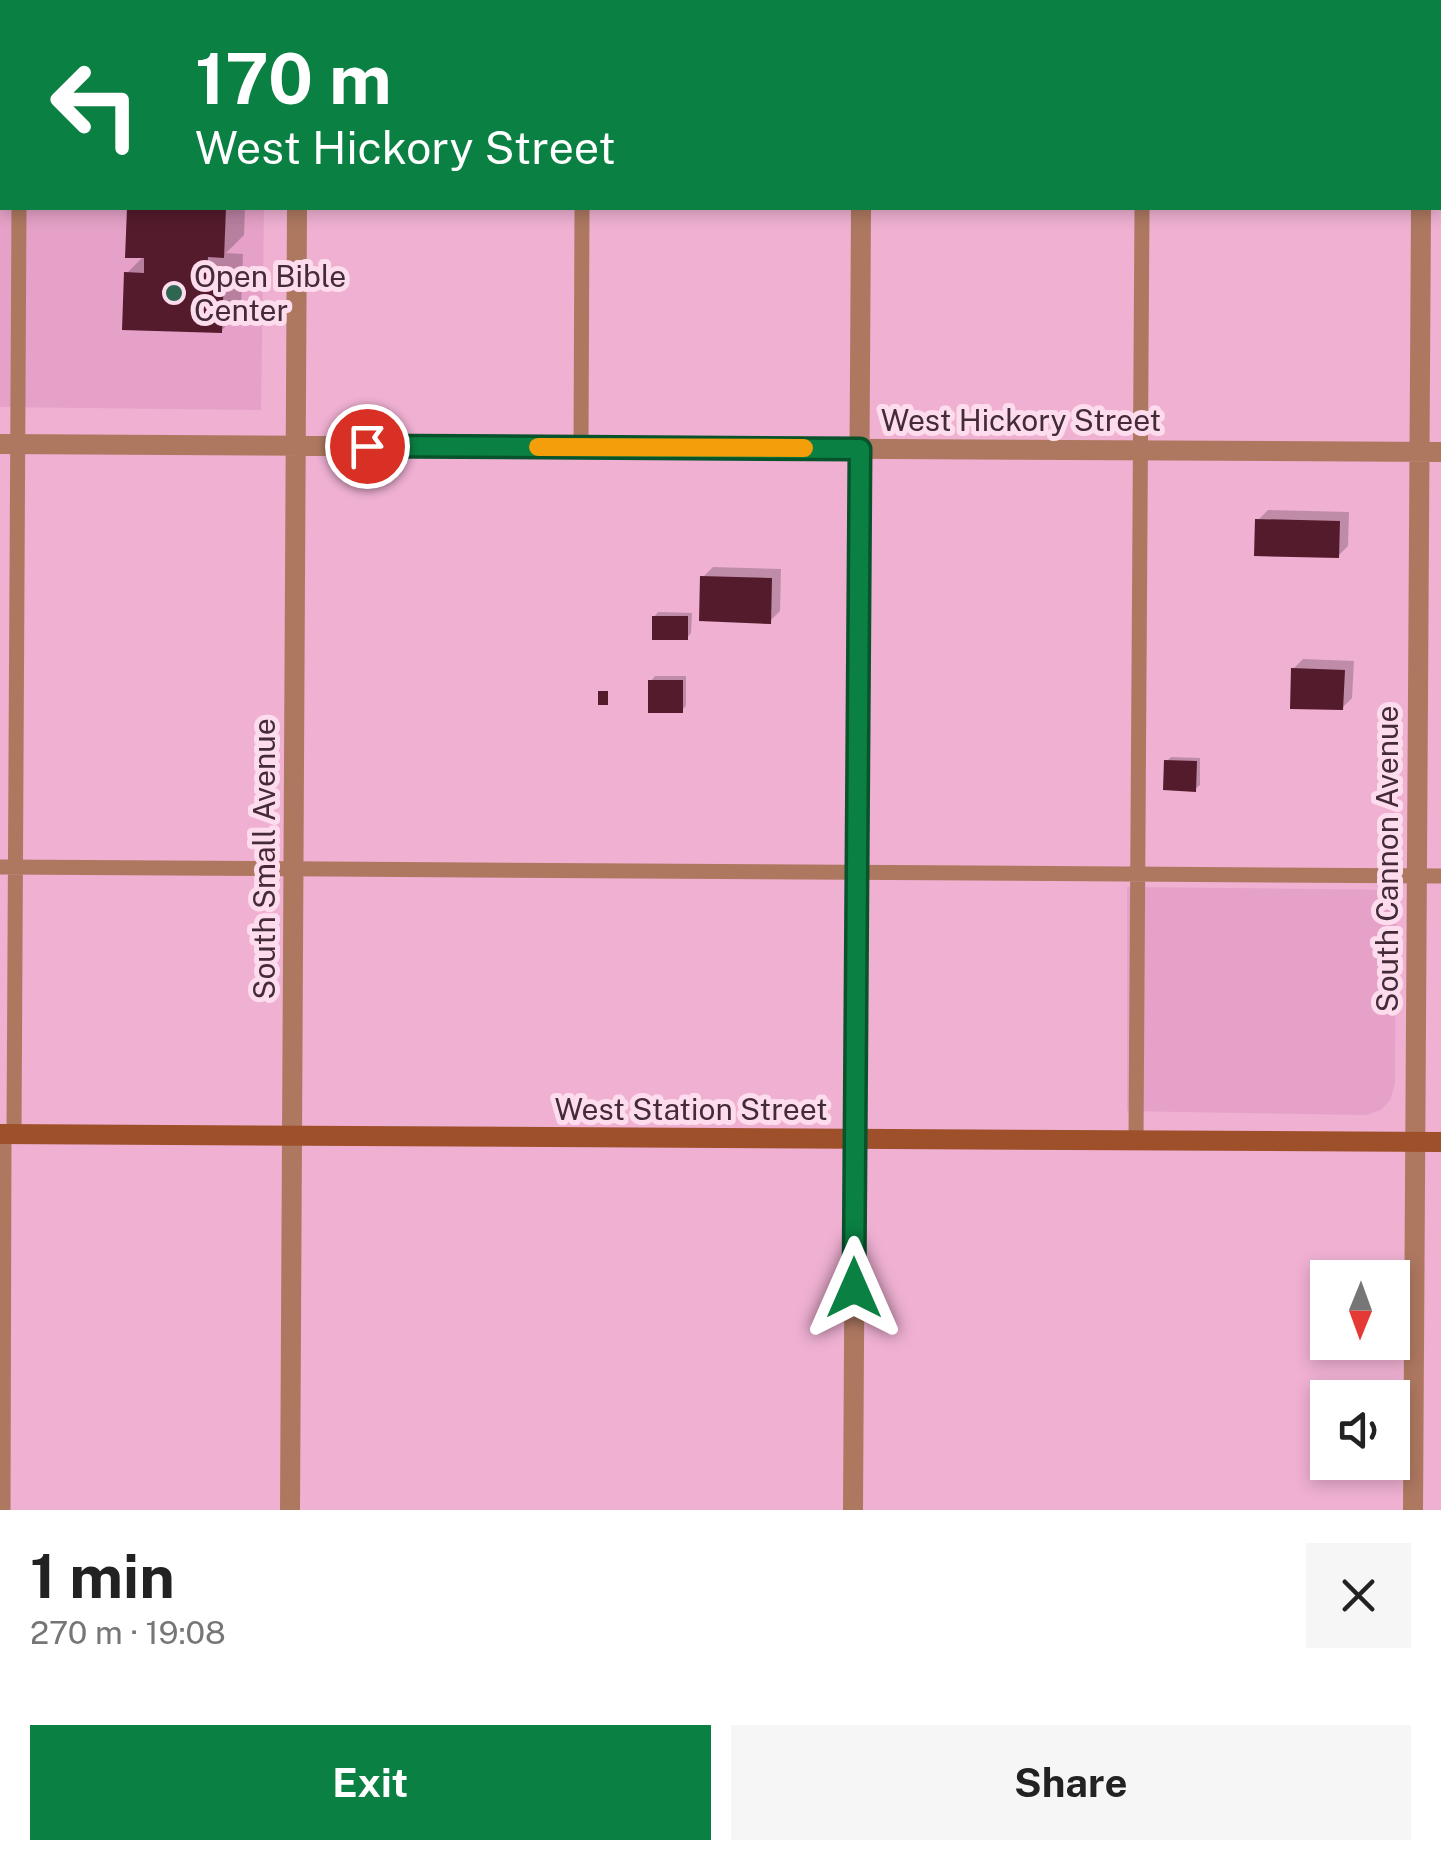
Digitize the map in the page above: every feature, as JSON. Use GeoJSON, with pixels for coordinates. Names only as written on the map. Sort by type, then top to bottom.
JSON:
{"type":"FeatureCollection","features":[{"type":"Feature","properties":{"kind":"main road","name":"West Station Street"},"geometry":{"type":"LineString","coordinates":[[6,1134],[1441,1142]]}},
{"type":"Feature","properties":{"kind":"street","name":"South Small Avenue"},"geometry":{"type":"LineString","coordinates":[[290,1510],[297,210]]}},
{"type":"Feature","properties":{"kind":"street"},"geometry":{"type":"LineString","coordinates":[[853,1510],[861,210]]}},
{"type":"Feature","properties":{"kind":"street","name":"South Cannon Avenue"},"geometry":{"type":"LineString","coordinates":[[1413,1510],[1417,876],[1430,452],[1421,210]]}},
{"type":"Feature","properties":{"kind":"street","name":"West Hickory Street"},"geometry":{"type":"LineString","coordinates":[[9,444],[1430,452]]}},
{"type":"Feature","properties":{"kind":"lane"},"geometry":{"type":"LineString","coordinates":[[4,1510],[9,444],[19,210]]}},
{"type":"Feature","properties":{"kind":"lane"},"geometry":{"type":"LineString","coordinates":[[581,447],[582,210]]}},
{"type":"Feature","properties":{"kind":"lane"},"geometry":{"type":"LineString","coordinates":[[1136,1140],[1142,210]]}},
{"type":"Feature","properties":{"kind":"lane"},"geometry":{"type":"LineString","coordinates":[[8,867],[1441,876]]}},
{"type":"Feature","properties":{"kind":"shaded area"},"geometry":{"type":"Polygon","coordinates":[[[0,210],[264,210],[261,410],[0,407],[0,210]]]}},
{"type":"Feature","properties":{"kind":"shaded area"},"geometry":{"type":"Polygon","coordinates":[[[1127,887],[1396,890],[1395,1084],[1390,1100],[1381,1110],[1366,1115],[1127,1111],[1127,887]]]}},
{"type":"Feature","properties":{"kind":"building"},"geometry":{"type":"Polygon","coordinates":[[[127,210],[226,210],[224,258],[208,257],[207,272],[224,273],[222,333],[122,330],[124,272],[144,273],[144,258],[125,258],[127,210]]]}},
{"type":"Feature","properties":{"kind":"building"},"geometry":{"type":"Polygon","coordinates":[[[1255,519],[1340,521],[1339,558],[1254,556],[1255,519]]]}},
{"type":"Feature","properties":{"kind":"building"},"geometry":{"type":"Polygon","coordinates":[[[700,576],[772,578],[771,624],[699,621],[700,576]]]}},
{"type":"Feature","properties":{"kind":"building"},"geometry":{"type":"Polygon","coordinates":[[[652,616],[688,616],[688,640],[652,640],[652,616]]]}},
{"type":"Feature","properties":{"kind":"building"},"geometry":{"type":"Polygon","coordinates":[[[1291,668],[1345,670],[1343,710],[1290,709],[1291,668]]]}},
{"type":"Feature","properties":{"kind":"building"},"geometry":{"type":"Polygon","coordinates":[[[648,680],[683,680],[683,713],[648,713],[648,680]]]}},
{"type":"Feature","properties":{"kind":"building"},"geometry":{"type":"Polygon","coordinates":[[[598,691],[608,691],[608,705],[598,705],[598,691]]]}},
{"type":"Feature","properties":{"kind":"building"},"geometry":{"type":"Polygon","coordinates":[[[1164,760],[1197,761],[1196,792],[1163,790],[1164,760]]]}},
{"type":"Feature","properties":{"kind":"slow traffic"},"geometry":{"type":"LineString","coordinates":[[538,447],[804,448]]}},
{"type":"Feature","properties":{"kind":"place","name":"Open Bible Center"},"geometry":{"type":"Point","coordinates":[174,293]}},
{"type":"Feature","properties":{"kind":"route"},"geometry":{"type":"LineString","coordinates":[[367,446],[860,449],[854,1288]]}}]}
